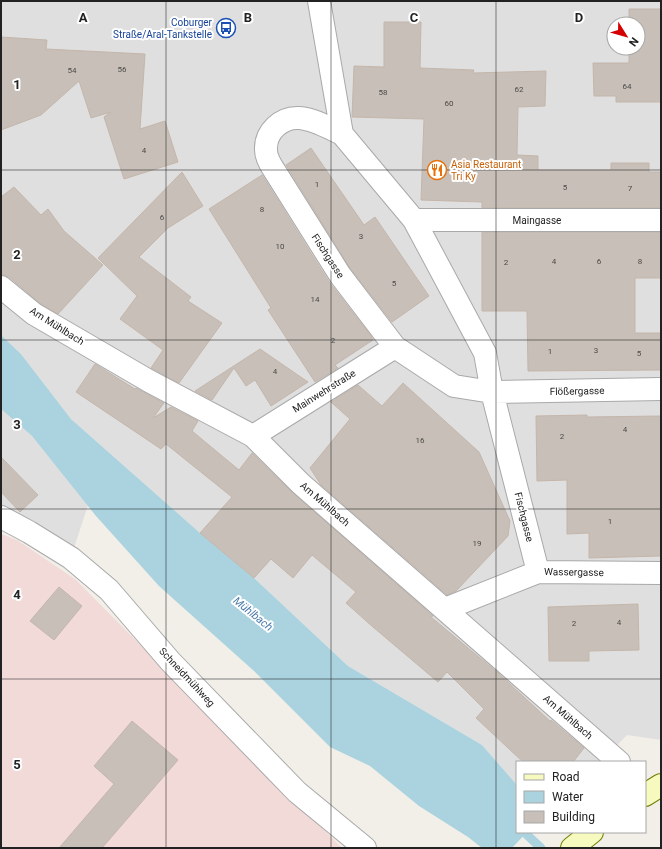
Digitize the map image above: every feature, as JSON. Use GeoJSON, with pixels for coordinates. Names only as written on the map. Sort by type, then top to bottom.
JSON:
{"type":"FeatureCollection","features":[{"type":"Feature","properties":{"kind":"street"},"geometry":{"type":"LineString","coordinates":[[319,1],[342,134]]}},
{"type":"Feature","properties":{"kind":"street","name":"Fischgasse"},"geometry":{"type":"LineString","coordinates":[[492,392],[454,386],[395,347],[340,275],[274,170],[266,151],[266,140],[270,132],[289,119],[300,118],[314,122],[342,134],[414,220],[485,353],[492,392],[538,572]]}},
{"type":"Feature","properties":{"kind":"street","name":"Maingasse"},"geometry":{"type":"LineString","coordinates":[[414,220],[661,220]]}},
{"type":"Feature","properties":{"kind":"street","name":"Am Mühlbach"},"geometry":{"type":"LineString","coordinates":[[1,288],[34,314],[149,381],[253,436],[301,484],[618,761]]}},
{"type":"Feature","properties":{"kind":"street","name":"Mainwehrstraße"},"geometry":{"type":"LineString","coordinates":[[253,436],[395,347]]}},
{"type":"Feature","properties":{"kind":"street","name":"Flößergasse"},"geometry":{"type":"LineString","coordinates":[[492,392],[661,389]]}},
{"type":"Feature","properties":{"kind":"street","name":"Schneidmühlweg"},"geometry":{"type":"LineString","coordinates":[[1,518],[29,532],[71,558],[109,590],[170,662],[297,792],[365,848]]}},
{"type":"Feature","properties":{"kind":"street","name":"Wassergasse"},"geometry":{"type":"LineString","coordinates":[[445,609],[538,572],[661,573]]}},
{"type":"Feature","properties":{"kind":"street"},"geometry":{"type":"LineString","coordinates":[[646,794],[661,785]]}},
{"type":"Feature","properties":{"kind":"street"},"geometry":{"type":"LineString","coordinates":[[572,848],[591,833]]}},
{"type":"Feature","properties":{"kind":"shaded area"},"geometry":{"type":"Polygon","coordinates":[[[1,1],[661,1],[661,740],[627,735],[602,761],[516,761],[516,784],[482,745],[348,666],[254,578],[200,533],[71,419],[21,354],[1,335],[1,1]]]}},
{"type":"Feature","properties":{"kind":"shaded area"},"geometry":{"type":"Polygon","coordinates":[[[1,409],[32,436],[88,505],[72,554],[1,512],[1,409]]]}},
{"type":"Feature","properties":{"kind":"shaded area"},"geometry":{"type":"Polygon","coordinates":[[[1,534],[17,540],[75,579],[342,848],[1,848],[1,534]]]}},
{"type":"Feature","properties":{"kind":"water"},"geometry":{"type":"Polygon","coordinates":[[[1,335],[21,354],[71,419],[200,533],[254,578],[348,666],[482,745],[516,784],[516,833],[526,833],[512,848],[482,848],[468,837],[419,806],[370,766],[330,747],[254,671],[159,586],[96,516],[32,436],[1,409],[1,335]]]}},
{"type":"Feature","properties":{"kind":"building"},"geometry":{"type":"Polygon","coordinates":[[[629,9],[661,9],[661,102],[616,102],[616,96],[594,96],[593,63],[629,63],[629,56],[646,56],[646,16],[629,16],[629,9]]]}},
{"type":"Feature","properties":{"kind":"building"},"geometry":{"type":"Polygon","coordinates":[[[384,22],[421,22],[420,68],[474,70],[473,73],[546,71],[545,106],[518,107],[517,155],[538,156],[538,170],[611,170],[611,163],[649,163],[649,172],[661,172],[661,208],[482,208],[482,202],[421,200],[424,119],[352,117],[354,66],[384,67],[384,22]]]}},
{"type":"Feature","properties":{"kind":"building"},"geometry":{"type":"Polygon","coordinates":[[[1,37],[47,40],[46,49],[145,54],[140,129],[165,121],[178,162],[124,179],[104,117],[111,112],[91,118],[79,81],[41,115],[1,130],[1,37]]]}},
{"type":"Feature","properties":{"kind":"building"},"geometry":{"type":"Polygon","coordinates":[[[311,148],[364,225],[375,217],[429,296],[392,322],[350,268],[286,165],[311,148]]]}},
{"type":"Feature","properties":{"kind":"building"},"geometry":{"type":"Polygon","coordinates":[[[182,172],[203,206],[168,228],[139,257],[191,297],[188,301],[222,323],[179,383],[151,368],[163,350],[120,319],[137,296],[98,258],[182,172]]]}},
{"type":"Feature","properties":{"kind":"building"},"geometry":{"type":"Polygon","coordinates":[[[262,175],[329,282],[373,340],[335,365],[338,368],[315,382],[268,310],[271,308],[209,209],[262,175]]]}},
{"type":"Feature","properties":{"kind":"building"},"geometry":{"type":"Polygon","coordinates":[[[14,187],[41,215],[48,209],[64,231],[103,265],[58,314],[41,304],[9,277],[1,275],[1,197],[14,187]]]}},
{"type":"Feature","properties":{"kind":"building"},"geometry":{"type":"Polygon","coordinates":[[[482,232],[661,232],[661,278],[635,278],[635,333],[661,333],[661,370],[528,371],[527,311],[482,311],[482,232]]]}},
{"type":"Feature","properties":{"kind":"building"},"geometry":{"type":"Polygon","coordinates":[[[260,349],[308,382],[271,406],[255,380],[246,386],[234,368],[212,400],[195,391],[260,349]]]}},
{"type":"Feature","properties":{"kind":"building"},"geometry":{"type":"Polygon","coordinates":[[[95,364],[135,389],[136,388],[164,403],[153,418],[171,407],[198,421],[192,431],[239,470],[252,453],[293,493],[433,616],[431,617],[498,673],[551,722],[551,720],[584,748],[574,761],[522,761],[476,718],[484,709],[447,672],[438,682],[373,627],[346,603],[356,592],[312,555],[293,578],[271,559],[254,578],[200,533],[232,497],[166,444],[161,449],[76,392],[95,364]]]}},
{"type":"Feature","properties":{"kind":"building"},"geometry":{"type":"Polygon","coordinates":[[[403,383],[479,452],[510,521],[508,536],[456,591],[447,595],[321,485],[310,468],[350,419],[331,402],[358,385],[382,406],[403,383]]]}},
{"type":"Feature","properties":{"kind":"building"},"geometry":{"type":"Polygon","coordinates":[[[587,415],[587,417],[661,416],[661,556],[589,558],[589,533],[567,534],[567,480],[537,481],[536,416],[587,415]]]}},
{"type":"Feature","properties":{"kind":"building"},"geometry":{"type":"Polygon","coordinates":[[[1,457],[38,495],[20,512],[1,492],[1,457]]]}},
{"type":"Feature","properties":{"kind":"building"},"geometry":{"type":"Polygon","coordinates":[[[59,587],[82,606],[54,640],[30,621],[59,587]]]}},
{"type":"Feature","properties":{"kind":"building"},"geometry":{"type":"Polygon","coordinates":[[[638,604],[639,650],[589,651],[589,661],[549,661],[548,607],[638,604]]]}},
{"type":"Feature","properties":{"kind":"building"},"geometry":{"type":"Polygon","coordinates":[[[132,721],[178,760],[102,848],[59,848],[114,784],[94,766],[132,721]]]}},
{"type":"Feature","properties":{"kind":"waterway","name":"Mühlbach"},"geometry":{"type":"LineString","coordinates":[[525,833],[541,848]]}},
{"type":"Feature","properties":{"kind":"place","name":"Coburger Straße/Aral-Tankstelle"},"geometry":{"type":"Point","coordinates":[226,28]}},
{"type":"Feature","properties":{"kind":"place","name":"Asia Restaurant Tri Ky"},"geometry":{"type":"Point","coordinates":[437,170]}}]}
